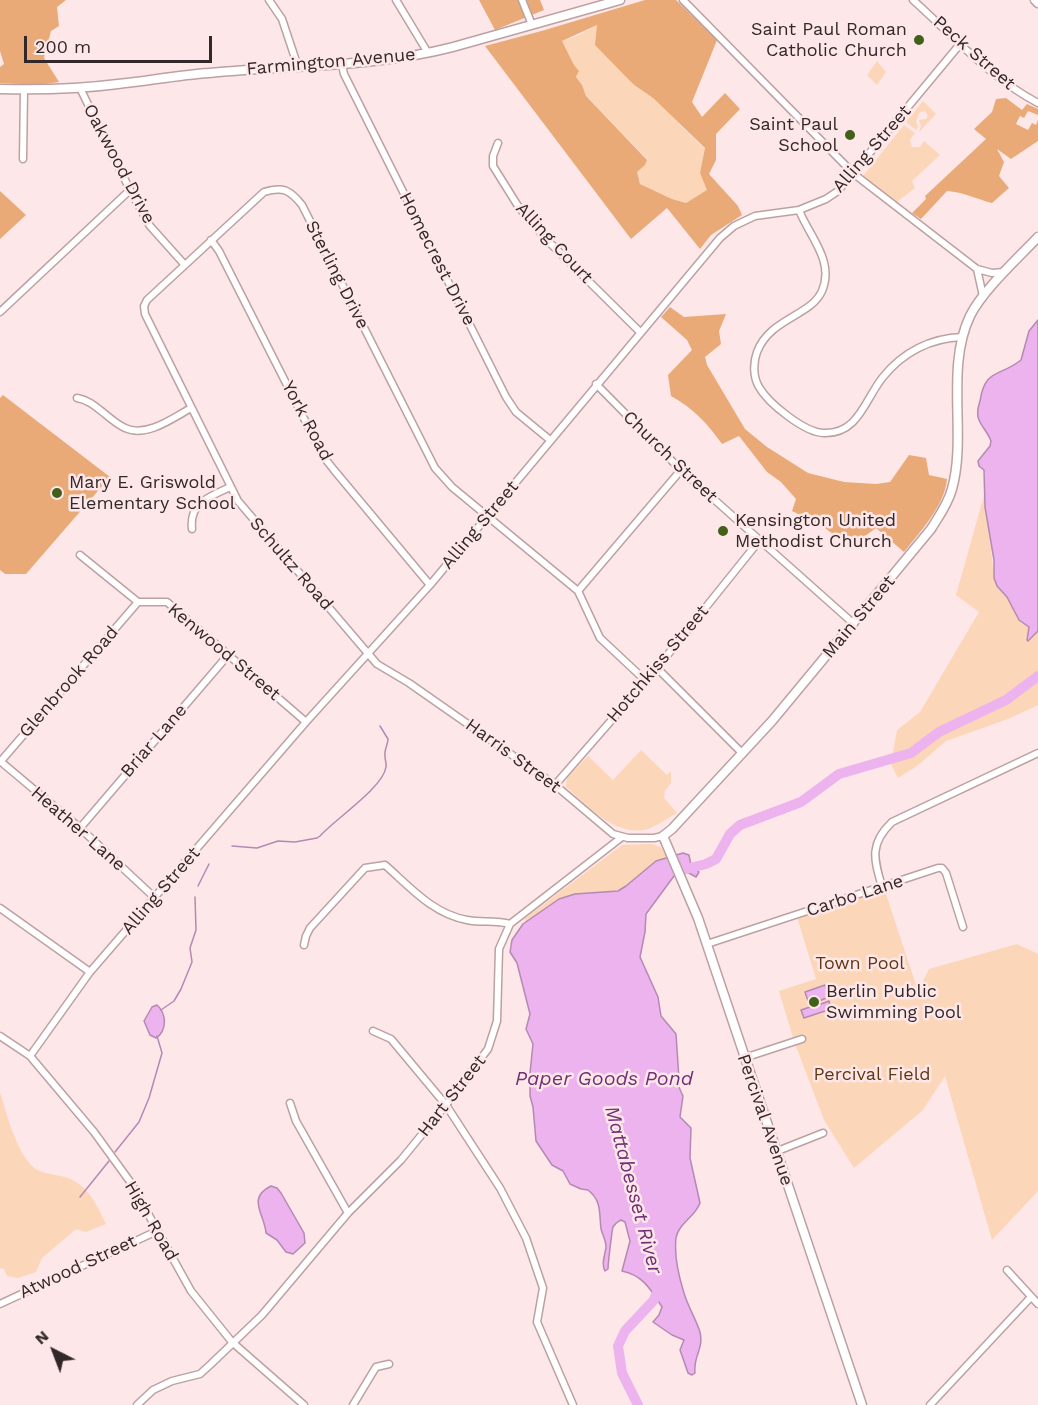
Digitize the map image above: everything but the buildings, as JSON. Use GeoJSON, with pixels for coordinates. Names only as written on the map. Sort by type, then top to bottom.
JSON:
{"type":"FeatureCollection","features":[{"type":"Feature","properties":{"kind":"main road","name":"Farmington Avenue"},"geometry":{"type":"LineString","coordinates":[[0,89],[80,88],[207,73],[342,65],[428,53],[620,0]]}},
{"type":"Feature","properties":{"kind":"main road","name":"Main Street"},"geometry":{"type":"LineString","coordinates":[[663,836],[742,753],[854,624],[931,529],[946,506],[956,463],[958,366],[962,337],[970,315],[983,296],[1038,237]]}},
{"type":"Feature","properties":{"kind":"main road","name":"Percival Avenue"},"geometry":{"type":"LineString","coordinates":[[663,836],[707,944],[775,1152],[862,1405]]}},
{"type":"Feature","properties":{"kind":"street"},"geometry":{"type":"LineString","coordinates":[[268,0],[282,19],[298,67]]}},
{"type":"Feature","properties":{"kind":"street"},"geometry":{"type":"LineString","coordinates":[[396,0],[428,53]]}},
{"type":"Feature","properties":{"kind":"street"},"geometry":{"type":"LineString","coordinates":[[522,0],[532,25]]}},
{"type":"Feature","properties":{"kind":"street"},"geometry":{"type":"LineString","coordinates":[[683,0],[854,174],[977,269],[992,273],[1005,272]]}},
{"type":"Feature","properties":{"kind":"street","name":"Peck Street"},"geometry":{"type":"LineString","coordinates":[[913,0],[997,76],[1018,92],[1038,103]]}},
{"type":"Feature","properties":{"kind":"street","name":"Alling Street"},"geometry":{"type":"LineString","coordinates":[[30,1056],[90,972],[306,722],[430,585],[726,231],[755,216],[799,210],[832,195],[854,174],[961,43]]}},
{"type":"Feature","properties":{"kind":"street","name":"Homecrest Drive"},"geometry":{"type":"LineString","coordinates":[[342,65],[506,398],[516,412],[550,440]]}},
{"type":"Feature","properties":{"kind":"street","name":"Oakwood Drive"},"geometry":{"type":"LineString","coordinates":[[80,88],[150,226],[184,264]]}},
{"type":"Feature","properties":{"kind":"street"},"geometry":{"type":"LineString","coordinates":[[23,159],[24,90]]}},
{"type":"Feature","properties":{"kind":"street","name":"Alling Court"},"geometry":{"type":"LineString","coordinates":[[498,143],[493,156],[493,166],[518,206],[544,237],[640,332]]}},
{"type":"Feature","properties":{"kind":"street","name":"Sterling Drive"},"geometry":{"type":"LineString","coordinates":[[144,306],[184,264],[264,192],[275,189],[285,190],[295,196],[435,468],[452,487],[578,591]]}},
{"type":"Feature","properties":{"kind":"street"},"geometry":{"type":"LineString","coordinates":[[0,312],[130,190]]}},
{"type":"Feature","properties":{"kind":"street"},"geometry":{"type":"LineString","coordinates":[[799,210],[825,264],[822,290],[815,301],[778,324],[768,334],[756,354],[754,366],[759,387],[764,395],[801,427],[823,434],[845,429],[855,422],[885,375],[903,358],[929,342],[942,338],[962,337]]}},
{"type":"Feature","properties":{"kind":"street","name":"York Road"},"geometry":{"type":"LineString","coordinates":[[211,240],[219,251],[324,456],[430,585]]}},
{"type":"Feature","properties":{"kind":"street"},"geometry":{"type":"LineString","coordinates":[[977,269],[983,296]]}},
{"type":"Feature","properties":{"kind":"street","name":"Schultz Road"},"geometry":{"type":"LineString","coordinates":[[144,306],[145,314],[230,488],[248,514],[368,654]]}},
{"type":"Feature","properties":{"kind":"street","name":"Church Street"},"geometry":{"type":"LineString","coordinates":[[596,384],[681,471],[854,624]]}},
{"type":"Feature","properties":{"kind":"street"},"geometry":{"type":"LineString","coordinates":[[76,398],[91,402],[123,428],[131,431],[142,431],[154,427],[191,408]]}},
{"type":"Feature","properties":{"kind":"street"},"geometry":{"type":"LineString","coordinates":[[646,681],[600,638],[578,591],[681,471]]}},
{"type":"Feature","properties":{"kind":"street"},"geometry":{"type":"LineString","coordinates":[[192,529],[191,517],[195,509],[201,503],[230,488]]}},
{"type":"Feature","properties":{"kind":"street","name":"Hotchkiss Street"},"geometry":{"type":"LineString","coordinates":[[555,785],[657,668],[759,541]]}},
{"type":"Feature","properties":{"kind":"street"},"geometry":{"type":"LineString","coordinates":[[80,555],[138,602]]}},
{"type":"Feature","properties":{"kind":"street","name":"Kenwood Street"},"geometry":{"type":"LineString","coordinates":[[138,602],[167,602],[306,722]]}},
{"type":"Feature","properties":{"kind":"street","name":"Glenbrook Road"},"geometry":{"type":"LineString","coordinates":[[0,761],[138,602]]}},
{"type":"Feature","properties":{"kind":"street","name":"Briar Lane"},"geometry":{"type":"LineString","coordinates":[[80,828],[229,654]]}},
{"type":"Feature","properties":{"kind":"street","name":"Harris Street"},"geometry":{"type":"LineString","coordinates":[[368,654],[377,664],[409,683],[555,785],[610,831],[622,837]]}},
{"type":"Feature","properties":{"kind":"street"},"geometry":{"type":"LineString","coordinates":[[657,668],[742,753]]}},
{"type":"Feature","properties":{"kind":"street"},"geometry":{"type":"LineString","coordinates":[[882,887],[875,865],[875,846],[882,833],[892,822],[1038,753]]}},
{"type":"Feature","properties":{"kind":"street","name":"Heather Lane"},"geometry":{"type":"LineString","coordinates":[[0,761],[80,828],[155,898]]}},
{"type":"Feature","properties":{"kind":"street"},"geometry":{"type":"LineString","coordinates":[[304,945],[312,926],[365,868],[385,865],[443,913],[468,921],[496,920],[510,924],[622,837],[663,836]]}},
{"type":"Feature","properties":{"kind":"street","name":"Carbo Lane"},"geometry":{"type":"LineString","coordinates":[[707,944],[942,868],[946,873],[963,927]]}},
{"type":"Feature","properties":{"kind":"street"},"geometry":{"type":"LineString","coordinates":[[0,908],[90,972]]}},
{"type":"Feature","properties":{"kind":"street","name":"Hart Street"},"geometry":{"type":"LineString","coordinates":[[137,1405],[153,1390],[172,1381],[200,1374],[262,1315],[348,1213],[401,1160],[483,1058],[497,1021],[499,949],[510,924]]}},
{"type":"Feature","properties":{"kind":"street"},"geometry":{"type":"LineString","coordinates":[[374,1030],[391,1039],[446,1105],[500,1188],[526,1238],[543,1288],[537,1322],[573,1405]]}},
{"type":"Feature","properties":{"kind":"street","name":"High Road"},"geometry":{"type":"LineString","coordinates":[[0,1036],[30,1056],[73,1105],[131,1183],[191,1291],[232,1342],[304,1405]]}},
{"type":"Feature","properties":{"kind":"street"},"geometry":{"type":"LineString","coordinates":[[744,1058],[802,1039]]}},
{"type":"Feature","properties":{"kind":"street"},"geometry":{"type":"LineString","coordinates":[[290,1103],[296,1121],[348,1213]]}},
{"type":"Feature","properties":{"kind":"street"},"geometry":{"type":"LineString","coordinates":[[775,1152],[823,1133]]}},
{"type":"Feature","properties":{"kind":"street","name":"Atwood Street"},"geometry":{"type":"LineString","coordinates":[[0,1304],[157,1231]]}},
{"type":"Feature","properties":{"kind":"street"},"geometry":{"type":"LineString","coordinates":[[1007,1270],[1038,1304]]}},
{"type":"Feature","properties":{"kind":"street"},"geometry":{"type":"LineString","coordinates":[[930,1405],[1031,1298]]}},
{"type":"Feature","properties":{"kind":"street"},"geometry":{"type":"LineString","coordinates":[[353,1405],[376,1367],[389,1364]]}},
{"type":"Feature","properties":{"kind":"green space"},"geometry":{"type":"Polygon","coordinates":[[[597,25],[633,85],[653,98],[705,149],[700,173],[708,190],[686,203],[640,184],[637,172],[645,165],[647,159],[586,96],[576,77],[579,71],[562,41],[597,25]]]}},
{"type":"Feature","properties":{"kind":"green space"},"geometry":{"type":"Polygon","coordinates":[[[877,61],[886,72],[877,85],[867,75],[877,61]]]}},
{"type":"Feature","properties":{"kind":"green space"},"geometry":{"type":"Polygon","coordinates":[[[923,101],[936,114],[919,132],[921,126],[919,120],[926,119],[928,116],[925,111],[920,112],[916,121],[918,127],[916,130],[906,122],[923,101]]]}},
{"type":"Feature","properties":{"kind":"green space"},"geometry":{"type":"Polygon","coordinates":[[[904,125],[915,133],[910,140],[912,147],[920,147],[924,141],[940,155],[912,181],[915,188],[897,202],[863,176],[904,125]]]}},
{"type":"Feature","properties":{"kind":"green space"},"geometry":{"type":"Polygon","coordinates":[[[985,492],[994,578],[1019,620],[1029,627],[1028,634],[1033,637],[1038,631],[1038,705],[1008,719],[946,741],[917,766],[898,778],[891,764],[897,730],[920,712],[979,612],[956,595],[985,492]]]}},
{"type":"Feature","properties":{"kind":"green space"},"geometry":{"type":"Polygon","coordinates":[[[641,750],[667,775],[671,771],[671,783],[665,791],[664,798],[677,813],[648,829],[636,831],[614,824],[593,811],[566,787],[567,778],[588,756],[613,780],[641,750]]]}},
{"type":"Feature","properties":{"kind":"green space"},"geometry":{"type":"Polygon","coordinates":[[[652,844],[661,847],[667,858],[624,890],[572,895],[526,922],[524,919],[622,845],[652,844]]]}},
{"type":"Feature","properties":{"kind":"green space"},"geometry":{"type":"Polygon","coordinates":[[[884,888],[918,991],[929,969],[1017,944],[1038,954],[1038,1191],[992,1240],[945,1076],[923,1110],[854,1168],[824,1120],[794,1041],[779,991],[816,979],[797,917],[884,888]]]}},
{"type":"Feature","properties":{"kind":"green space"},"geometry":{"type":"Polygon","coordinates":[[[0,1092],[16,1140],[25,1158],[34,1168],[42,1172],[65,1177],[80,1184],[99,1209],[106,1224],[86,1232],[76,1229],[42,1258],[36,1272],[18,1278],[7,1276],[4,1269],[0,1268],[0,1092]]]}},
{"type":"Feature","properties":{"kind":"shaded area"},"geometry":{"type":"Polygon","coordinates":[[[0,0],[66,0],[57,7],[59,26],[51,31],[44,58],[59,82],[39,85],[0,83],[0,67],[4,64],[0,51],[0,0]]]}},
{"type":"Feature","properties":{"kind":"shaded area"},"geometry":{"type":"Polygon","coordinates":[[[479,0],[540,0],[544,10],[495,30],[479,0]]]}},
{"type":"Feature","properties":{"kind":"shaded area"},"geometry":{"type":"Polygon","coordinates":[[[645,0],[676,0],[717,40],[692,102],[702,117],[725,93],[740,109],[716,134],[716,160],[709,174],[738,206],[742,215],[711,235],[700,249],[667,208],[631,239],[485,46],[645,0]],[[597,25],[562,41],[579,71],[576,77],[586,96],[647,160],[637,172],[640,184],[686,203],[707,190],[700,173],[705,148],[653,98],[634,85],[595,45],[597,25]]]}},
{"type":"Feature","properties":{"kind":"shaded area"},"geometry":{"type":"Polygon","coordinates":[[[1006,98],[1022,110],[1027,104],[1038,109],[1038,115],[1028,111],[1024,118],[1020,116],[1016,124],[1028,130],[1032,123],[1036,125],[1038,120],[1038,141],[1011,159],[997,149],[1004,162],[999,176],[1009,188],[992,203],[947,191],[921,219],[912,213],[926,199],[925,196],[986,139],[974,129],[992,112],[996,99],[1006,98]]]}},
{"type":"Feature","properties":{"kind":"shaded area"},"geometry":{"type":"Polygon","coordinates":[[[0,191],[26,215],[0,239],[0,191]]]}},
{"type":"Feature","properties":{"kind":"shaded area"},"geometry":{"type":"Polygon","coordinates":[[[670,307],[684,317],[726,314],[719,331],[721,344],[705,357],[707,365],[745,429],[767,447],[808,473],[844,482],[876,484],[890,482],[909,455],[926,458],[929,475],[947,479],[937,508],[904,552],[876,528],[850,547],[821,525],[792,511],[796,499],[781,482],[767,472],[739,436],[722,444],[700,417],[671,396],[668,375],[692,350],[687,340],[661,317],[670,307]]]}},
{"type":"Feature","properties":{"kind":"shaded area","name":"Mary E. Griswold Elementary School"},"geometry":{"type":"Polygon","coordinates":[[[3,395],[110,477],[26,574],[5,574],[0,570],[0,398],[3,395]]]}},
{"type":"Feature","properties":{"kind":"water"},"geometry":{"type":"Polygon","coordinates":[[[1038,320],[1038,631],[1028,641],[1029,627],[1019,620],[994,578],[994,560],[985,507],[984,470],[979,466],[978,461],[990,446],[991,441],[977,413],[982,390],[986,383],[995,374],[1021,360],[1029,331],[1038,320]]]}},
{"type":"Feature","properties":{"kind":"water","name":"Paper Goods Pond"},"geometry":{"type":"Polygon","coordinates":[[[683,853],[689,855],[691,865],[699,872],[696,877],[687,872],[674,876],[646,914],[640,957],[658,997],[661,1016],[676,1034],[678,1085],[683,1096],[680,1117],[691,1128],[690,1158],[700,1203],[677,1233],[676,1245],[677,1266],[682,1287],[701,1338],[695,1373],[692,1375],[688,1373],[680,1350],[684,1340],[653,1322],[662,1307],[654,1295],[636,1276],[622,1271],[630,1241],[625,1222],[621,1220],[613,1227],[608,1269],[605,1271],[603,1262],[606,1245],[596,1198],[588,1190],[570,1184],[563,1171],[552,1165],[536,1141],[530,1096],[533,1044],[526,1029],[530,1014],[517,963],[510,952],[512,940],[523,924],[559,899],[575,894],[618,891],[656,861],[683,853]]]}},
{"type":"Feature","properties":{"kind":"water","name":"Berlin Public Swimming Pool"},"geometry":{"type":"Polygon","coordinates":[[[825,985],[829,997],[819,1001],[821,1004],[829,1001],[831,1009],[804,1018],[801,1010],[810,1007],[805,992],[825,985]]]}},
{"type":"Feature","properties":{"kind":"water"},"geometry":{"type":"Polygon","coordinates":[[[157,1005],[163,1013],[164,1027],[156,1038],[150,1035],[144,1021],[152,1007],[157,1005]]]}},
{"type":"Feature","properties":{"kind":"water"},"geometry":{"type":"Polygon","coordinates":[[[271,1186],[277,1188],[281,1193],[304,1233],[305,1243],[293,1254],[286,1252],[277,1240],[266,1233],[258,1201],[264,1191],[271,1186]]]}},
{"type":"Feature","properties":{"kind":"waterway","name":"Mattabesset River"},"geometry":{"type":"LineString","coordinates":[[678,871],[716,859],[730,834],[740,825],[801,802],[839,774],[911,753],[939,732],[1006,700],[1038,676]]}},
{"type":"Feature","properties":{"kind":"waterway"},"geometry":{"type":"LineString","coordinates":[[232,846],[257,848],[278,841],[295,842],[320,836],[368,794],[383,775],[386,767],[385,755],[388,739],[380,726]]}},
{"type":"Feature","properties":{"kind":"waterway"},"geometry":{"type":"LineString","coordinates":[[198,886],[209,864]]}},
{"type":"Feature","properties":{"kind":"waterway"},"geometry":{"type":"LineString","coordinates":[[161,1010],[174,1001],[192,962],[190,948],[196,930],[195,897]]}},
{"type":"Feature","properties":{"kind":"waterway"},"geometry":{"type":"LineString","coordinates":[[115,1152],[139,1122],[149,1098],[162,1053],[157,1036]]}},
{"type":"Feature","properties":{"kind":"waterway"},"geometry":{"type":"LineString","coordinates":[[80,1197],[109,1161]]}},
{"type":"Feature","properties":{"kind":"waterway","name":"Mattabesset River"},"geometry":{"type":"LineString","coordinates":[[638,1405],[622,1373],[618,1346],[625,1331],[654,1300],[659,1286]]}},
{"type":"Feature","properties":{"kind":"place","name":"Saint Paul Roman Catholic Church"},"geometry":{"type":"Point","coordinates":[919,40]}},
{"type":"Feature","properties":{"kind":"place","name":"Saint Paul School"},"geometry":{"type":"Point","coordinates":[850,135]}},
{"type":"Feature","properties":{"kind":"place","name":"Mary E. Griswold Elementary School"},"geometry":{"type":"Point","coordinates":[57,493]}},
{"type":"Feature","properties":{"kind":"place","name":"Kensington United Methodist Church"},"geometry":{"type":"Point","coordinates":[723,531]}},
{"type":"Feature","properties":{"kind":"place","name":"Berlin Public Swimming Pool"},"geometry":{"type":"Point","coordinates":[814,1002]}},
{"type":"Feature","properties":{"kind":"park label","name":"Town Pool"},"geometry":{"type":"Point","coordinates":[860,964]}},
{"type":"Feature","properties":{"kind":"park label","name":"Percival Field"},"geometry":{"type":"Point","coordinates":[872,1075]}}]}
